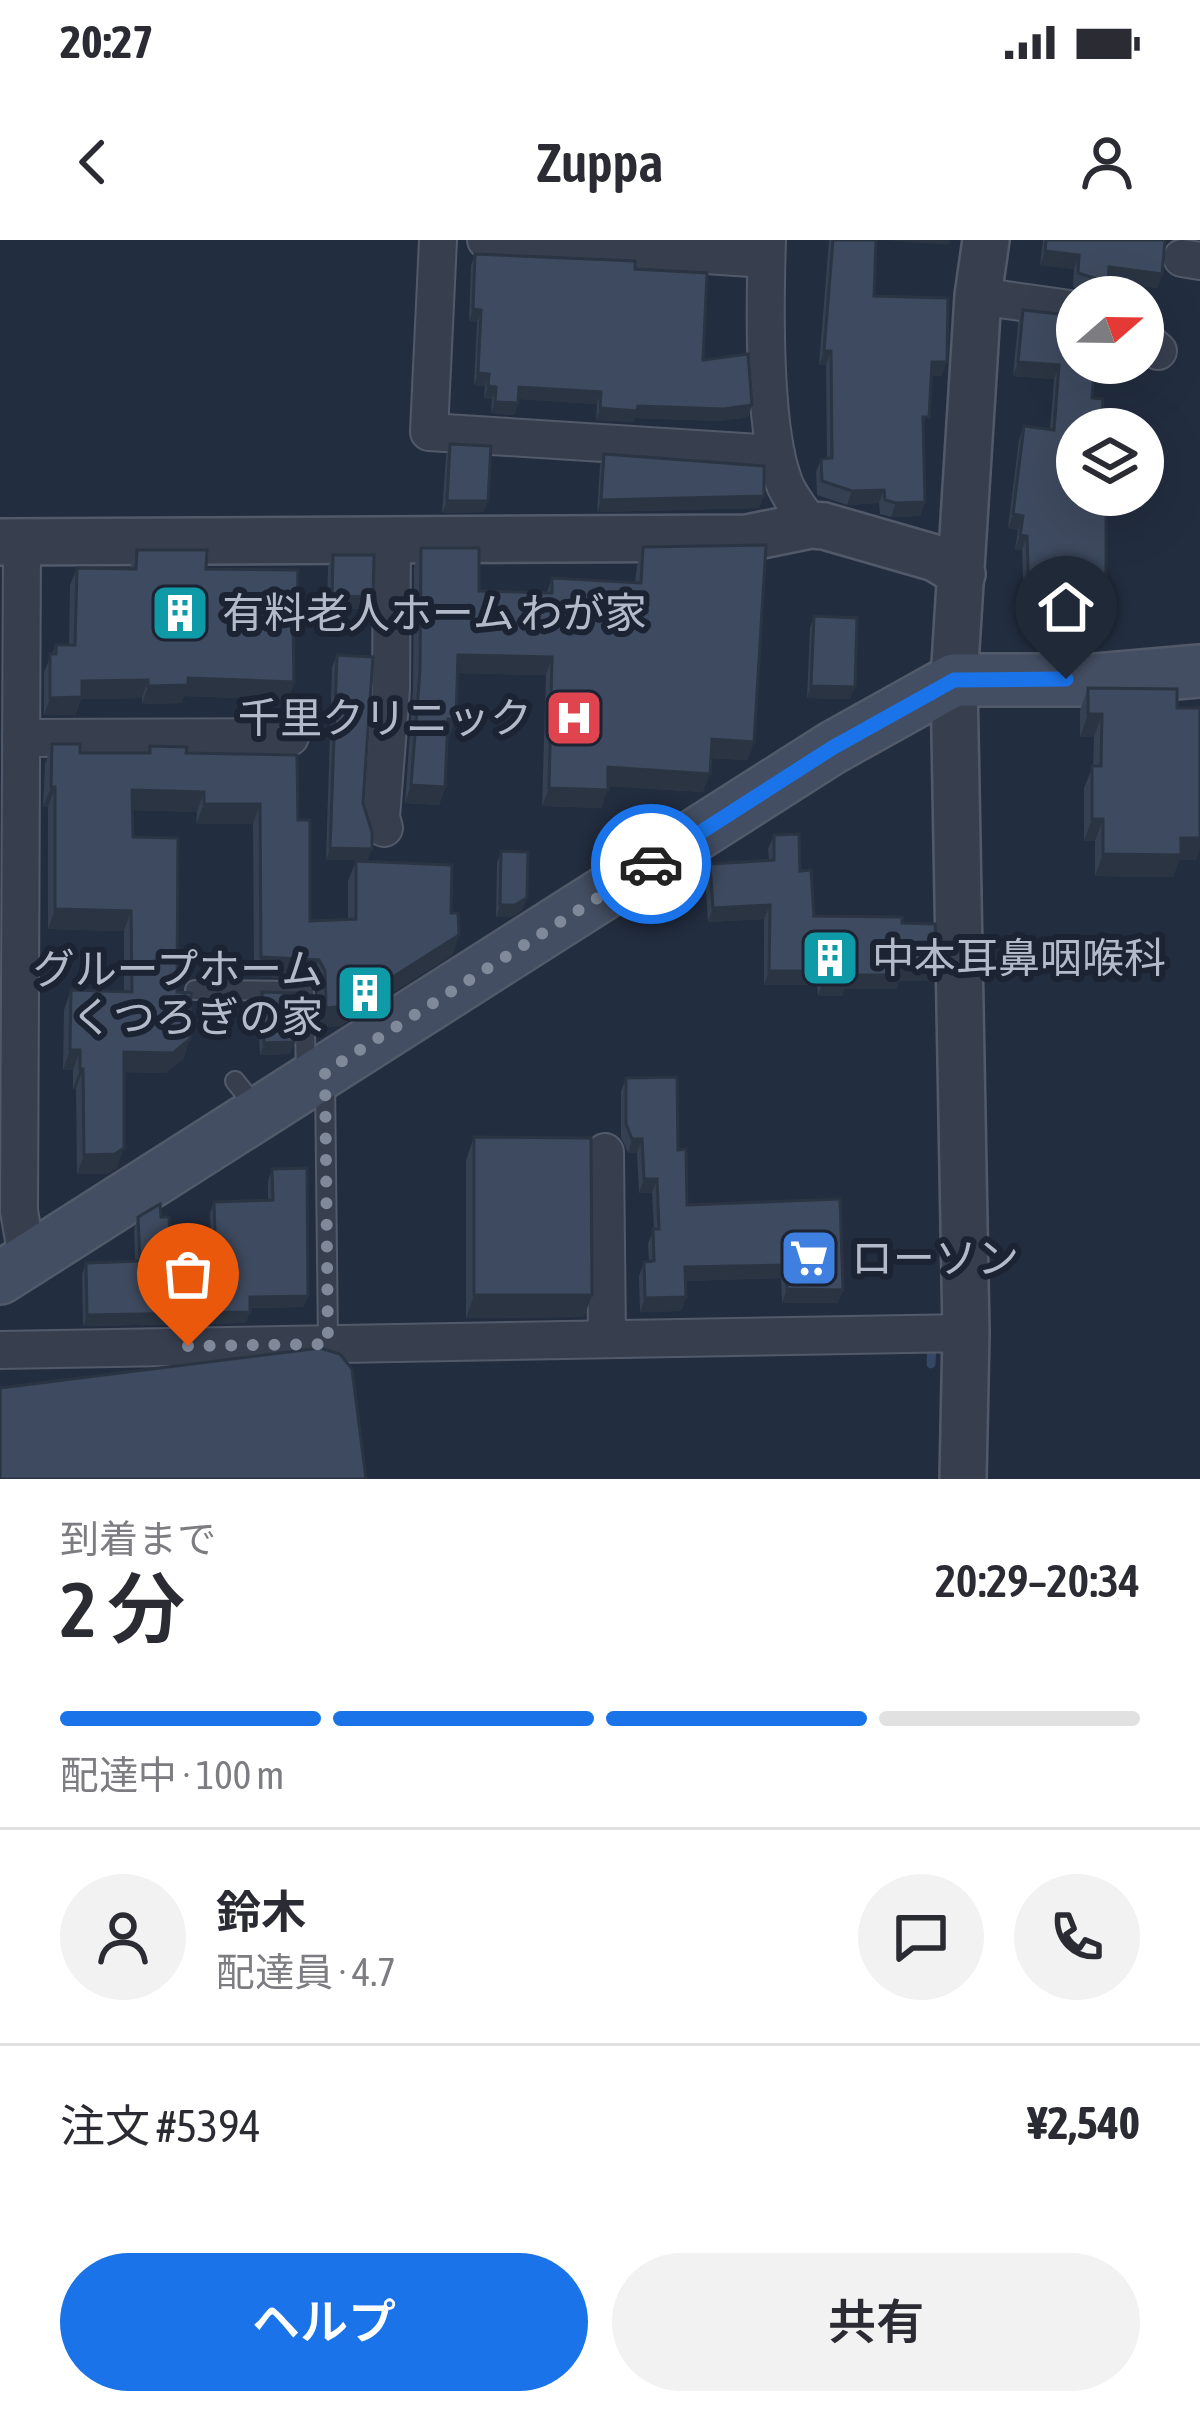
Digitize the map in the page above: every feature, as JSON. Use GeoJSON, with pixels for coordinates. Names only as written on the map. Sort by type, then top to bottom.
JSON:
{"type":"FeatureCollection","features":[{"type":"Feature","properties":{"kind":"main road"},"geometry":{"type":"LineString","coordinates":[[17,1268],[248,1097],[316,1078],[832,748],[954,680],[1096,680],[1200,671]]}},
{"type":"Feature","properties":{"kind":"street"},"geometry":{"type":"LineString","coordinates":[[438,240],[429,432],[776,454]]}},
{"type":"Feature","properties":{"kind":"street"},"geometry":{"type":"LineString","coordinates":[[486,240],[767,250],[767,352],[776,454],[786,487],[811,525]]}},
{"type":"Feature","properties":{"kind":"street"},"geometry":{"type":"LineString","coordinates":[[963,1479],[945,1334],[954,680],[977,296],[986,240]]}},
{"type":"Feature","properties":{"kind":"street"},"geometry":{"type":"LineString","coordinates":[[977,296],[1056,307]]}},
{"type":"Feature","properties":{"kind":"street"},"geometry":{"type":"LineString","coordinates":[[17,1268],[24,1240],[19,1211],[21,738],[11,542],[747,538],[811,525],[935,558],[962,574]]}},
{"type":"Feature","properties":{"kind":"street"},"geometry":{"type":"LineString","coordinates":[[384,828],[392,542]]}},
{"type":"Feature","properties":{"kind":"street"},"geometry":{"type":"LineString","coordinates":[[21,738],[290,737]]}},
{"type":"Feature","properties":{"kind":"street"},"geometry":{"type":"LineString","coordinates":[[605,1152],[607,1339]]}},
{"type":"Feature","properties":{"kind":"street"},"geometry":{"type":"LineString","coordinates":[[0,1349],[945,1334]]}},
{"type":"Feature","properties":{"kind":"lane"},"geometry":{"type":"LineString","coordinates":[[195,990],[304,991],[316,1078],[328,1344]]}},
{"type":"Feature","properties":{"kind":"building"},"geometry":{"type":"Polygon","coordinates":[[[833,240],[876,240],[874,296],[948,298],[947,362],[932,362],[929,417],[923,417],[925,502],[896,503],[885,500],[884,490],[852,491],[822,481],[821,459],[832,458],[831,351],[824,351],[833,240]]]}},
{"type":"Feature","properties":{"kind":"building"},"geometry":{"type":"Polygon","coordinates":[[[1046,240],[1165,240],[1162,274],[1109,267],[1108,276],[1088,276],[1078,273],[1079,255],[1045,251],[1046,240]]]}},
{"type":"Feature","properties":{"kind":"building"},"geometry":{"type":"Polygon","coordinates":[[[475,254],[635,261],[635,269],[707,273],[703,360],[748,354],[752,405],[724,409],[638,406],[637,411],[600,408],[601,392],[519,387],[518,403],[495,402],[496,387],[488,386],[489,374],[478,373],[481,310],[473,309],[475,254]]]}},
{"type":"Feature","properties":{"kind":"building"},"geometry":{"type":"Polygon","coordinates":[[[1023,310],[1056,314],[1056,365],[1018,362],[1023,310]]]}},
{"type":"Feature","properties":{"kind":"building"},"geometry":{"type":"Polygon","coordinates":[[[1058,384],[1093,384],[1092,398],[1103,399],[1103,408],[1056,408],[1056,516],[1106,516],[1106,577],[1070,576],[1072,611],[1033,613],[1027,536],[1020,535],[1023,516],[1013,514],[1024,426],[1054,430],[1058,384]]]}},
{"type":"Feature","properties":{"kind":"building"},"geometry":{"type":"Polygon","coordinates":[[[450,444],[491,446],[488,501],[447,501],[450,444]]]}},
{"type":"Feature","properties":{"kind":"building"},"geometry":{"type":"Polygon","coordinates":[[[604,454],[764,466],[764,496],[601,500],[604,454]]]}},
{"type":"Feature","properties":{"kind":"building"},"geometry":{"type":"Polygon","coordinates":[[[766,545],[754,742],[712,739],[710,774],[608,767],[608,790],[549,788],[552,657],[458,655],[456,719],[448,719],[445,787],[411,785],[420,671],[421,548],[479,548],[479,591],[552,593],[552,578],[641,583],[643,547],[766,545]]]}},
{"type":"Feature","properties":{"kind":"building"},"geometry":{"type":"Polygon","coordinates":[[[137,550],[207,550],[206,569],[298,570],[294,682],[188,678],[188,685],[148,686],[148,680],[82,681],[82,697],[50,698],[50,654],[56,654],[56,645],[75,645],[77,568],[136,569],[137,550]]]}},
{"type":"Feature","properties":{"kind":"building"},"geometry":{"type":"Polygon","coordinates":[[[333,555],[374,555],[373,597],[332,596],[333,555]]]}},
{"type":"Feature","properties":{"kind":"building"},"geometry":{"type":"Polygon","coordinates":[[[814,616],[857,618],[855,687],[811,686],[814,616]]]}},
{"type":"Feature","properties":{"kind":"building"},"geometry":{"type":"Polygon","coordinates":[[[337,655],[373,657],[363,803],[372,849],[330,848],[337,655]]]}},
{"type":"Feature","properties":{"kind":"building"},"geometry":{"type":"Polygon","coordinates":[[[1088,688],[1177,689],[1177,708],[1200,708],[1200,838],[1181,838],[1181,855],[1103,854],[1103,819],[1092,819],[1092,766],[1101,766],[1102,714],[1088,714],[1088,688]]]}},
{"type":"Feature","properties":{"kind":"building"},"geometry":{"type":"Polygon","coordinates":[[[52,744],[80,744],[80,753],[150,753],[150,746],[187,747],[186,753],[297,755],[298,820],[310,820],[310,921],[356,919],[356,861],[452,865],[451,913],[458,913],[459,935],[347,1006],[326,1008],[325,971],[319,960],[261,957],[260,804],[204,804],[204,792],[132,790],[133,837],[178,838],[177,992],[191,993],[190,1039],[173,1053],[124,1052],[124,1148],[115,1154],[84,1155],[83,1069],[80,1050],[70,1050],[71,990],[132,992],[131,911],[55,909],[52,744]]]}},
{"type":"Feature","properties":{"kind":"building"},"geometry":{"type":"Polygon","coordinates":[[[799,834],[800,871],[811,870],[814,916],[902,917],[902,923],[935,924],[937,966],[902,967],[902,975],[847,975],[847,981],[823,981],[823,971],[769,971],[770,905],[713,908],[710,864],[774,860],[774,835],[799,834]]]}},
{"type":"Feature","properties":{"kind":"building"},"geometry":{"type":"Polygon","coordinates":[[[501,851],[528,852],[527,898],[515,905],[500,905],[501,851]]]}},
{"type":"Feature","properties":{"kind":"building"},"geometry":{"type":"Polygon","coordinates":[[[262,992],[295,993],[294,1042],[264,1043],[262,992]]]}},
{"type":"Feature","properties":{"kind":"building"},"geometry":{"type":"Polygon","coordinates":[[[677,1077],[678,1150],[686,1149],[687,1205],[840,1199],[843,1290],[787,1289],[786,1265],[685,1267],[686,1297],[645,1298],[644,1262],[654,1261],[653,1229],[659,1229],[657,1179],[644,1179],[642,1139],[632,1139],[626,1124],[626,1078],[677,1077]]]}},
{"type":"Feature","properties":{"kind":"building"},"geometry":{"type":"Polygon","coordinates":[[[474,1137],[591,1138],[592,1295],[474,1295],[474,1137]]]}},
{"type":"Feature","properties":{"kind":"building"},"geometry":{"type":"Polygon","coordinates":[[[307,1168],[308,1296],[250,1297],[250,1312],[87,1315],[86,1263],[140,1261],[138,1217],[160,1204],[161,1217],[169,1217],[170,1237],[215,1234],[214,1202],[273,1200],[272,1169],[307,1168]]]}},
{"type":"Feature","properties":{"kind":"building"},"geometry":{"type":"Polygon","coordinates":[[[320,1348],[340,1354],[352,1369],[366,1479],[0,1479],[0,1388],[320,1348]]]}},
{"type":"Feature","properties":{"kind":"waterway"},"geometry":{"type":"LineString","coordinates":[[931,1364],[932,1345]]}},
{"type":"Feature","properties":{"kind":"way so far"},"geometry":{"type":"LineString","coordinates":[[188,1346],[328,1344],[325,1072],[651,864]]}},
{"type":"Feature","properties":{"kind":"place","name":"有料老人ホーム わが家"},"geometry":{"type":"Point","coordinates":[180,613]}},
{"type":"Feature","properties":{"kind":"place","name":"千里クリニック"},"geometry":{"type":"Point","coordinates":[574,718]}},
{"type":"Feature","properties":{"kind":"place","name":"中本耳鼻咽喉科"},"geometry":{"type":"Point","coordinates":[830,958]}},
{"type":"Feature","properties":{"kind":"place","name":"グループホーム くつろぎの家"},"geometry":{"type":"Point","coordinates":[365,993]}},
{"type":"Feature","properties":{"kind":"place","name":"ローソン"},"geometry":{"type":"Point","coordinates":[809,1258]}},
{"type":"Feature","properties":{"kind":"route"},"geometry":{"type":"LineString","coordinates":[[651,864],[832,748],[954,680],[1066,679]]}}]}
